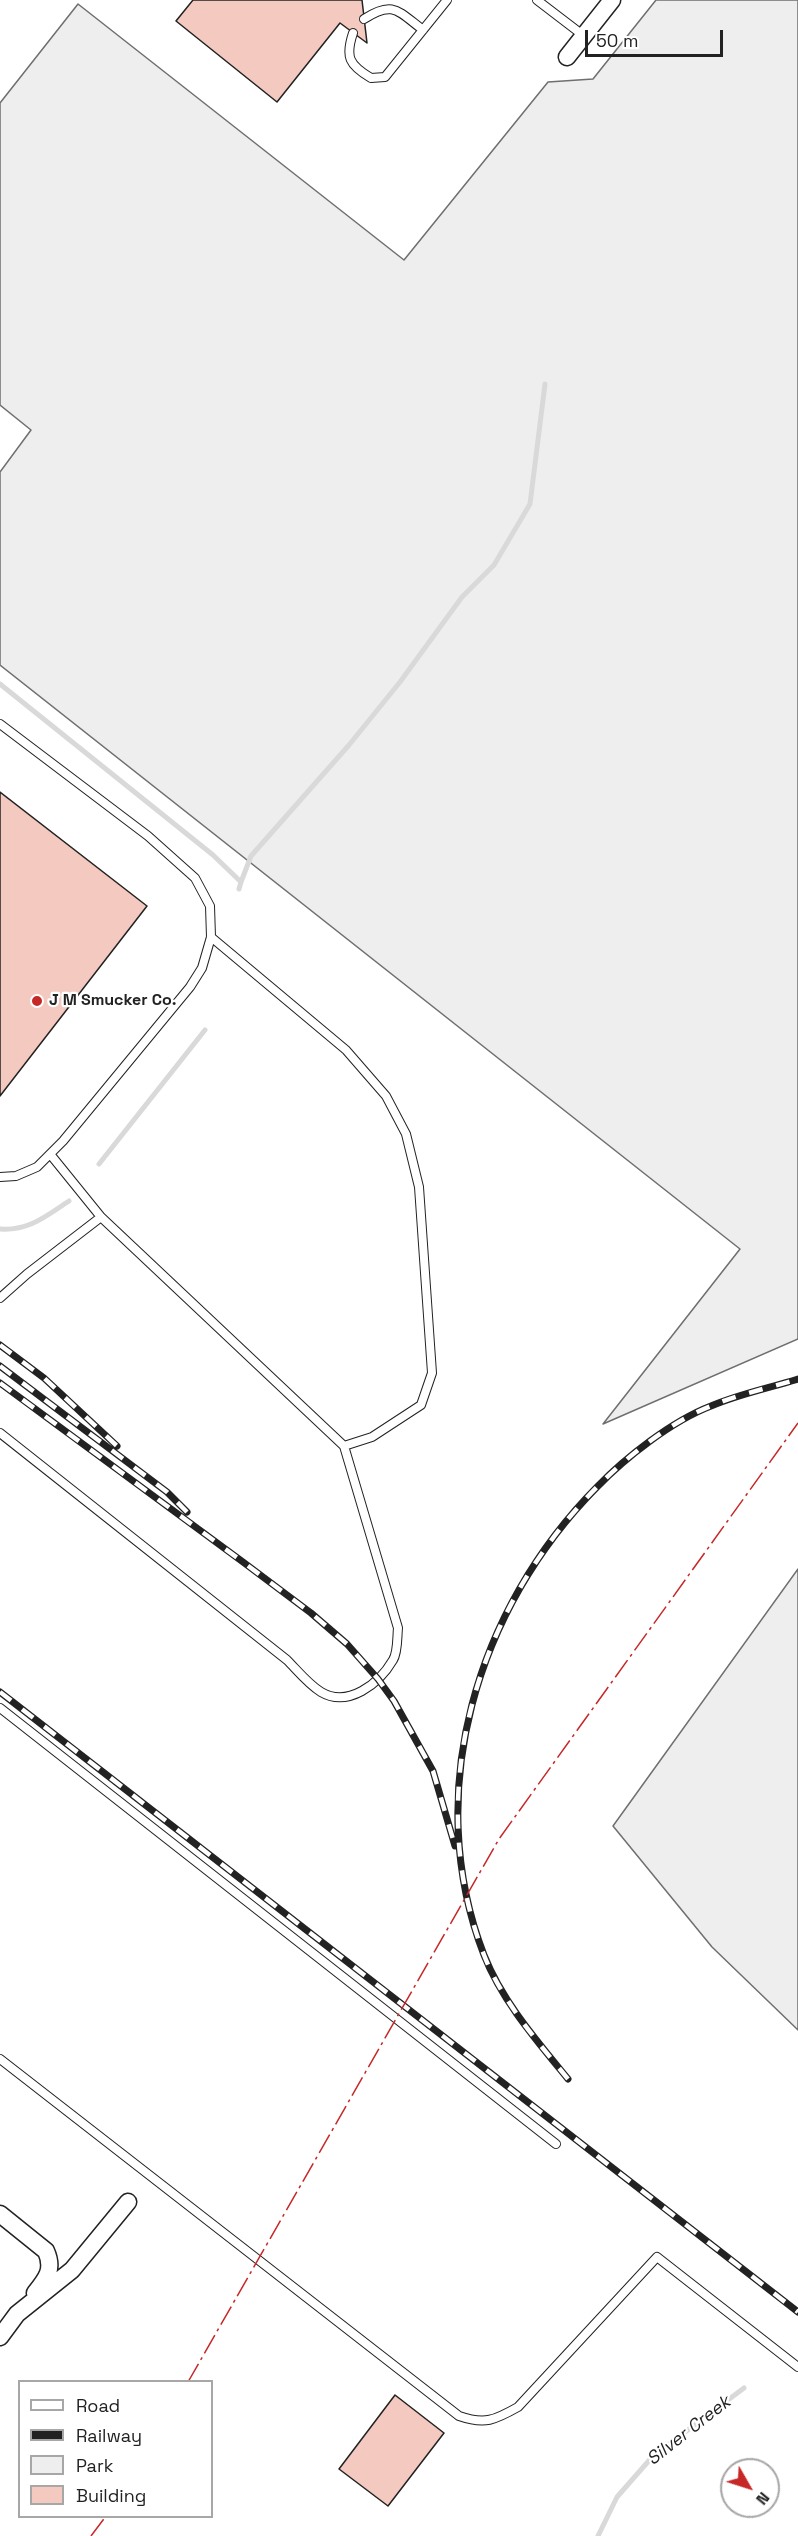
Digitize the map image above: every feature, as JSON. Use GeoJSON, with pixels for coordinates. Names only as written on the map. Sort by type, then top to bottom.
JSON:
{"type":"FeatureCollection","features":[{"type":"Feature","properties":{"kind":"street"},"geometry":{"type":"LineString","coordinates":[[567,57],[612,0]]}},
{"type":"Feature","properties":{"kind":"street"},"geometry":{"type":"LineString","coordinates":[[17,2314],[72,2270],[128,2202]]}},
{"type":"Feature","properties":{"kind":"street"},"geometry":{"type":"LineString","coordinates":[[0,2214],[46,2251],[51,2268],[47,2279],[0,2337]]}},
{"type":"Feature","properties":{"kind":"lane"},"geometry":{"type":"LineString","coordinates":[[353,33],[349,59],[364,75],[371,78],[385,77],[447,0]]}},
{"type":"Feature","properties":{"kind":"lane"},"geometry":{"type":"LineString","coordinates":[[537,0],[584,36]]}},
{"type":"Feature","properties":{"kind":"lane"},"geometry":{"type":"LineString","coordinates":[[364,19],[381,8],[390,8],[423,30]]}},
{"type":"Feature","properties":{"kind":"lane"},"geometry":{"type":"LineString","coordinates":[[0,724],[148,836],[195,878],[210,906],[211,937],[202,968],[190,987],[50,1154],[37,1167],[16,1176],[0,1177]]}},
{"type":"Feature","properties":{"kind":"lane"},"geometry":{"type":"LineString","coordinates":[[211,937],[346,1050],[386,1096],[406,1134],[418,1187],[432,1373],[421,1405],[372,1437],[344,1446]]}},
{"type":"Feature","properties":{"kind":"lane"},"geometry":{"type":"LineString","coordinates":[[0,1433],[287,1660],[320,1691],[338,1698],[358,1694],[378,1679],[394,1658],[398,1628],[344,1446],[101,1217],[50,1154]]}},
{"type":"Feature","properties":{"kind":"lane"},"geometry":{"type":"LineString","coordinates":[[0,1298],[27,1274],[101,1217]]}},
{"type":"Feature","properties":{"kind":"lane"},"geometry":{"type":"LineString","coordinates":[[0,1708],[556,2144]]}},
{"type":"Feature","properties":{"kind":"lane"},"geometry":{"type":"LineString","coordinates":[[0,2060],[459,2416],[475,2422],[496,2420],[518,2407],[657,2257],[798,2367]]}},
{"type":"Feature","properties":{"kind":"green space"},"geometry":{"type":"Polygon","coordinates":[[[656,0],[798,0],[798,1339],[603,1424],[740,1249],[0,665],[0,472],[31,430],[0,405],[0,103],[78,4],[404,260],[548,82],[593,79],[656,0]]]}},
{"type":"Feature","properties":{"kind":"green space"},"geometry":{"type":"Polygon","coordinates":[[[798,1569],[798,2030],[712,1947],[613,1826],[798,1569]]]}},
{"type":"Feature","properties":{"kind":"building"},"geometry":{"type":"Polygon","coordinates":[[[193,0],[362,0],[367,43],[340,23],[277,102],[176,21],[193,0]]]}},
{"type":"Feature","properties":{"kind":"building","name":"J M Smucker Co."},"geometry":{"type":"Polygon","coordinates":[[[0,792],[147,906],[0,1096],[0,792]]]}},
{"type":"Feature","properties":{"kind":"building"},"geometry":{"type":"Polygon","coordinates":[[[395,2395],[444,2433],[388,2506],[339,2469],[395,2395]]]}},
{"type":"Feature","properties":{"kind":"waterway"},"geometry":{"type":"LineString","coordinates":[[241,882],[251,856],[349,745],[400,682],[462,597],[494,565],[530,504],[545,384]]}},
{"type":"Feature","properties":{"kind":"waterway"},"geometry":{"type":"LineString","coordinates":[[0,684],[213,855],[241,882],[239,889]]}},
{"type":"Feature","properties":{"kind":"waterway"},"geometry":{"type":"LineString","coordinates":[[99,1164],[205,1030]]}},
{"type":"Feature","properties":{"kind":"waterway"},"geometry":{"type":"LineString","coordinates":[[0,1229],[29,1225],[69,1201]]}},
{"type":"Feature","properties":{"kind":"waterway","name":"Silver Creek"},"geometry":{"type":"LineString","coordinates":[[598,2536],[617,2497],[653,2456],[744,2388]]}},
{"type":"Feature","properties":{"kind":"railway"},"geometry":{"type":"LineString","coordinates":[[0,1345],[44,1378],[117,1446]]}},
{"type":"Feature","properties":{"kind":"railway"},"geometry":{"type":"LineString","coordinates":[[0,1366],[167,1492],[187,1512]]}},
{"type":"Feature","properties":{"kind":"railway"},"geometry":{"type":"LineString","coordinates":[[568,2079],[521,2020],[500,1988],[484,1955],[466,1893],[458,1830],[460,1767],[472,1705],[492,1645],[520,1588],[555,1535],[597,1487],[636,1452],[681,1421],[722,1402],[798,1379]]}},
{"type":"Feature","properties":{"kind":"railway"},"geometry":{"type":"LineString","coordinates":[[0,1383],[311,1613],[347,1644],[394,1701],[433,1771],[455,1846]]}},
{"type":"Feature","properties":{"kind":"railway"},"geometry":{"type":"LineString","coordinates":[[0,1692],[798,2312]]}},
{"type":"Feature","properties":{"kind":"power"},"geometry":{"type":"LineString","coordinates":[[189,2380],[499,1839],[798,1423]]}},
{"type":"Feature","properties":{"kind":"power"},"geometry":{"type":"LineString","coordinates":[[91,2536],[104,2518]]}},
{"type":"Feature","properties":{"kind":"place","name":"J M Smucker Co."},"geometry":{"type":"Point","coordinates":[37,1001]}}]}
